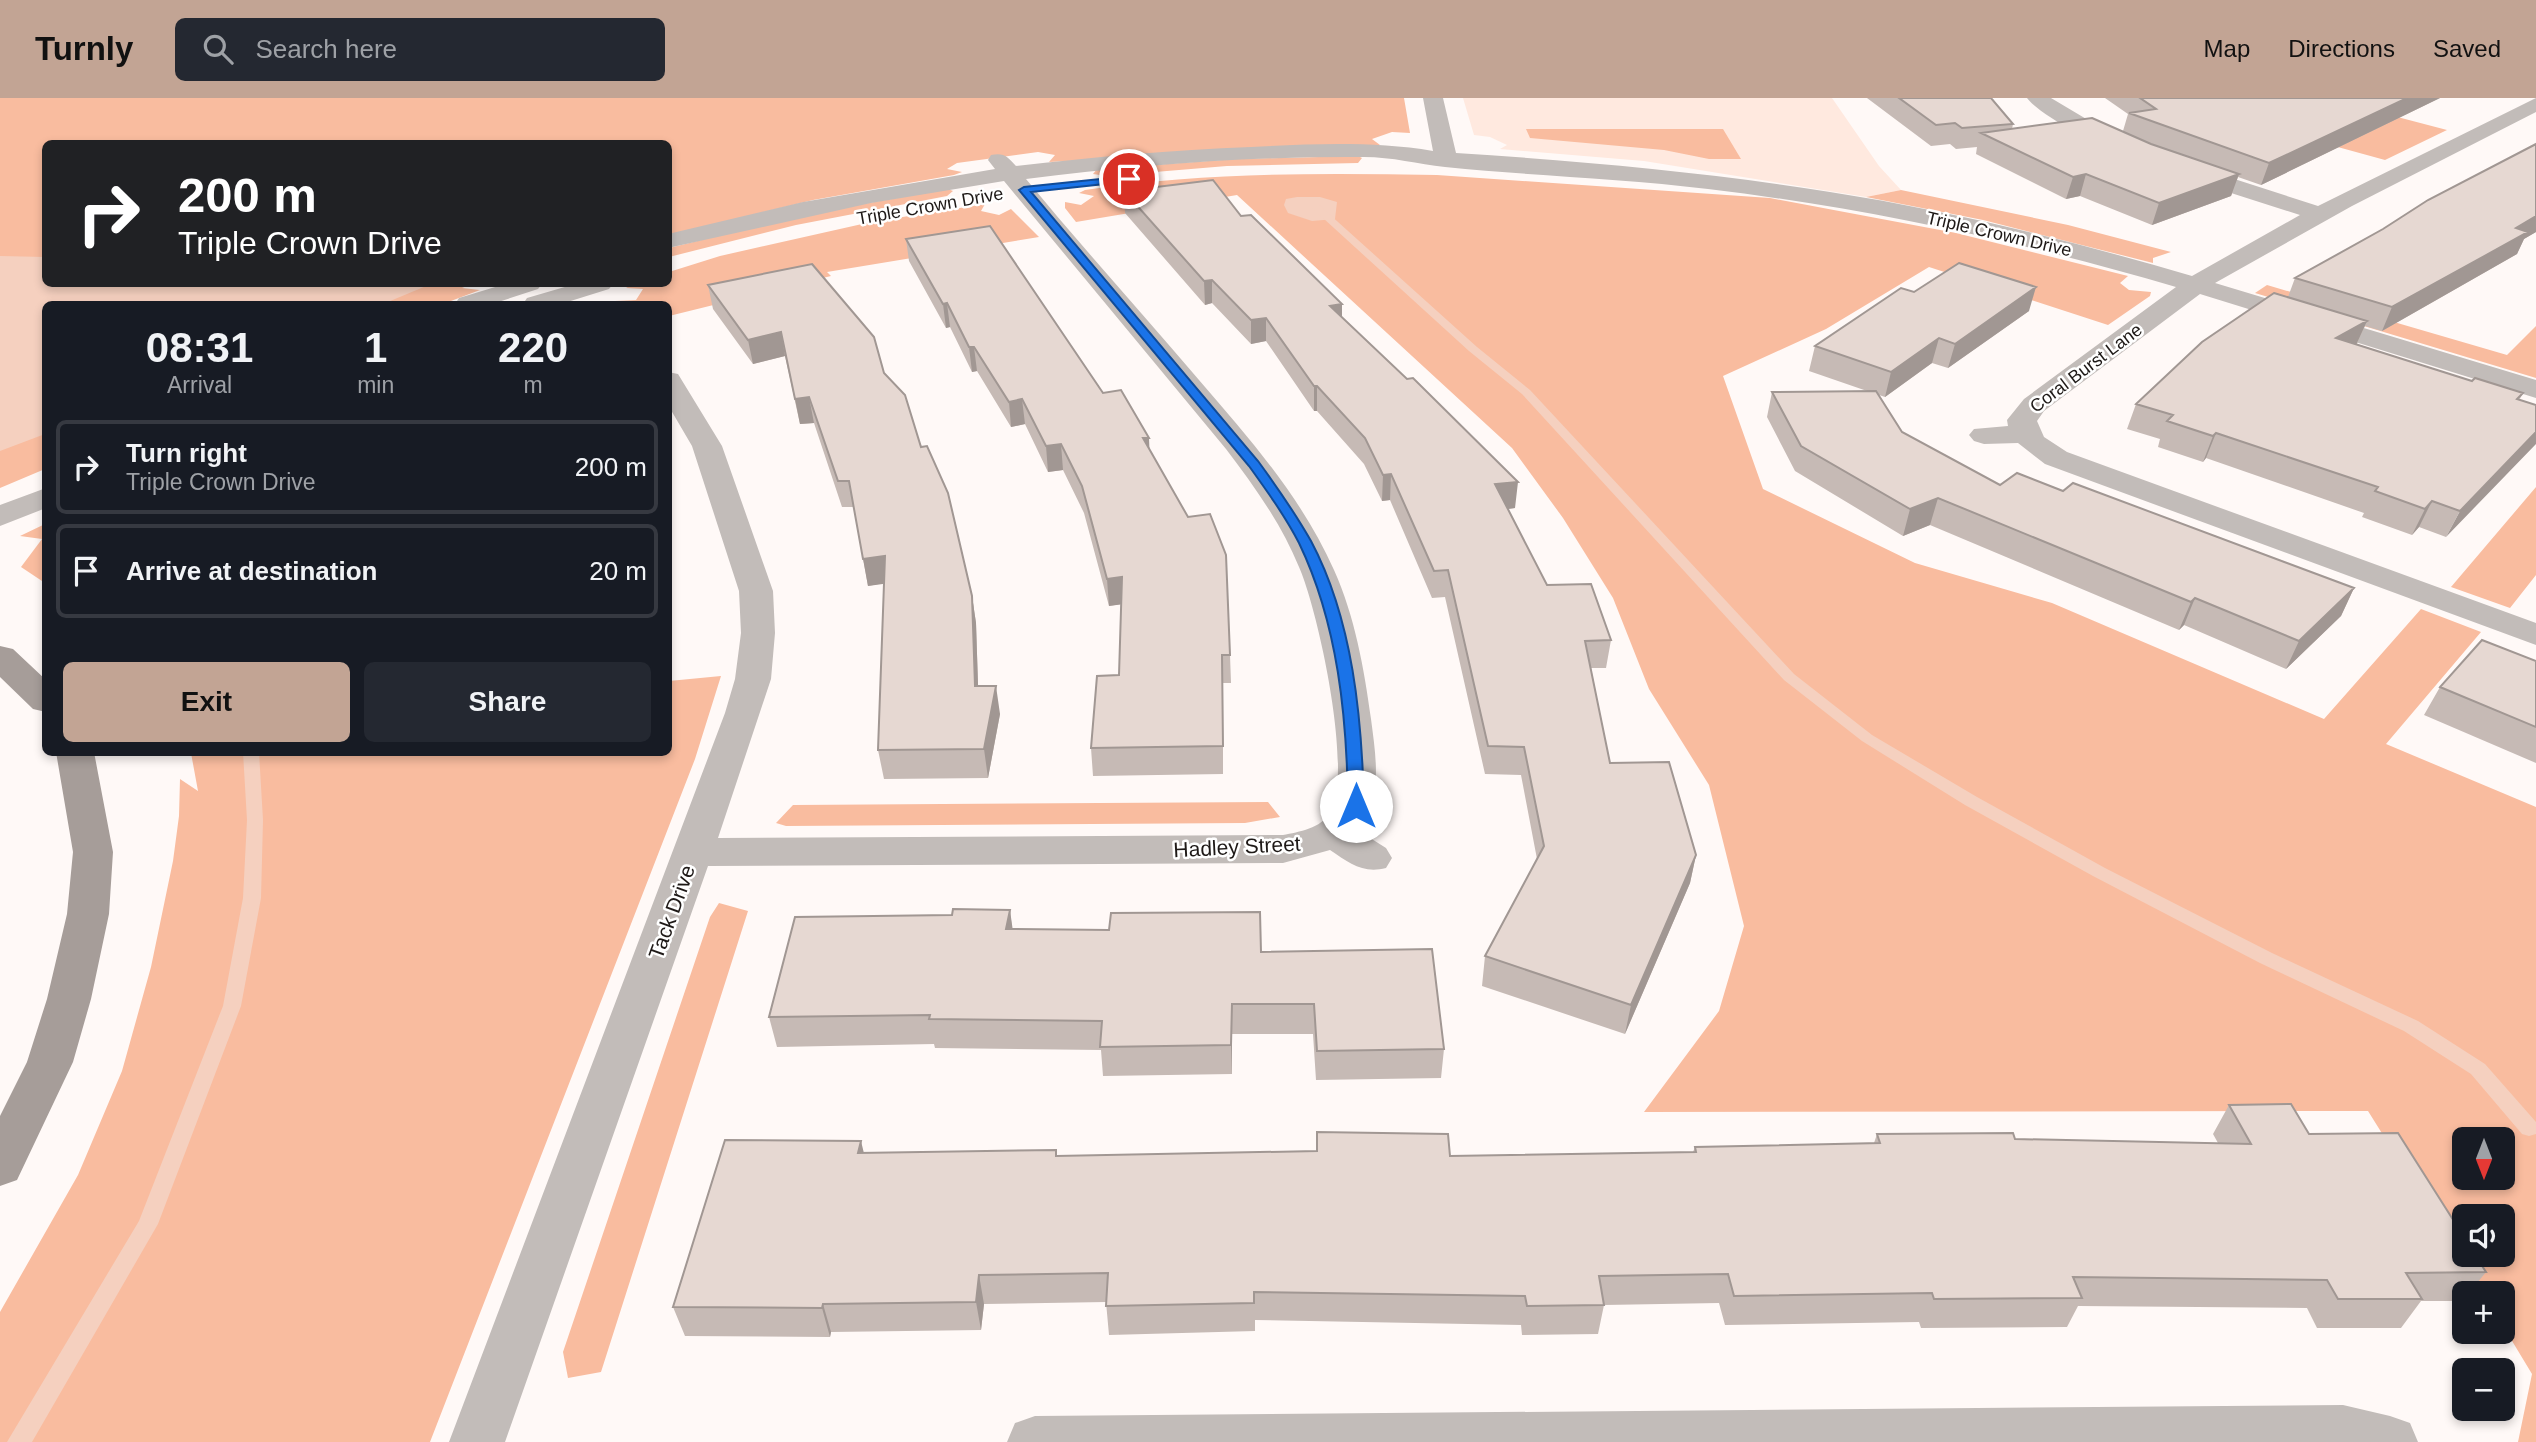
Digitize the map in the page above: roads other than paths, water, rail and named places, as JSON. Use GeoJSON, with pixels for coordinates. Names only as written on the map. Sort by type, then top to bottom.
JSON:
{"type":"FeatureCollection","features":[{"type":"Feature","properties":{"kind":"main road"},"geometry":{"type":"LineString","coordinates":[[0,657],[42,697]]}},
{"type":"Feature","properties":{"kind":"main road"},"geometry":{"type":"LineString","coordinates":[[0,1166],[50,1062],[69,999],[88,914],[93,852],[76,756]]}},
{"type":"Feature","properties":{"kind":"street"},"geometry":{"type":"LineString","coordinates":[[1433,98],[1446,160]]}},
{"type":"Feature","properties":{"kind":"street"},"geometry":{"type":"LineString","coordinates":[[2037,98],[2085,128],[2155,160],[2320,214]]}},
{"type":"Feature","properties":{"kind":"street","name":"Coral Burst Lane"},"geometry":{"type":"LineString","coordinates":[[2536,104],[2320,214],[2208,276],[2035,405],[2022,420],[2025,433],[2040,449],[2056,458],[2536,635]]}},
{"type":"Feature","properties":{"kind":"street","name":"Triple Crown Drive"},"geometry":{"type":"LineString","coordinates":[[672,240],[855,199],[1009,172],[1212,173],[1394,168],[1446,160],[1646,174],[1830,199],[1989,230],[2195,285],[2536,389]]}},
{"type":"Feature","properties":{"kind":"street","name":"Triple Crown Drive"},"geometry":{"type":"LineString","coordinates":[[672,263],[838,223],[1009,172]]}},
{"type":"Feature","properties":{"kind":"street","name":"Hadley Street"},"geometry":{"type":"LineString","coordinates":[[694,852],[1260,850],[1303,846],[1333,834],[1350,817],[1356,806],[1355,749],[1346,675],[1335,622],[1321,579],[1305,543],[1281,501],[1250,459],[1009,172]]}},
{"type":"Feature","properties":{"kind":"street"},"geometry":{"type":"LineString","coordinates":[[477,301],[520,287]]}},
{"type":"Feature","properties":{"kind":"street"},"geometry":{"type":"LineString","coordinates":[[544,301],[589,287]]}},
{"type":"Feature","properties":{"kind":"street","name":"Tack Drive"},"geometry":{"type":"LineString","coordinates":[[477,1442],[694,852],[753,679],[758,633],[756,592],[729,504],[707,446],[672,387]]}},
{"type":"Feature","properties":{"kind":"street"},"geometry":{"type":"LineString","coordinates":[[1984,435],[2025,433]]}},
{"type":"Feature","properties":{"kind":"street"},"geometry":{"type":"LineString","coordinates":[[0,516],[42,499]]}},
{"type":"Feature","properties":{"kind":"street"},"geometry":{"type":"LineString","coordinates":[[1333,834],[1372,858]]}},
{"type":"Feature","properties":{"kind":"street"},"geometry":{"type":"LineString","coordinates":[[1035,1442],[2343,1431],[2390,1442]]}},
{"type":"Feature","properties":{"kind":"waterway"},"geometry":{"type":"LineString","coordinates":[[1315,206],[1473,349],[1526,392],[1789,677],[1867,738],[1971,801],[2099,872],[2266,958],[2411,1026],[2478,1069],[2529,1128]]}},
{"type":"Feature","properties":{"kind":"waterway"},"geometry":{"type":"LineString","coordinates":[[19,1442],[148,1224],[232,1006],[252,898],[255,820],[251,756]]}}]}
